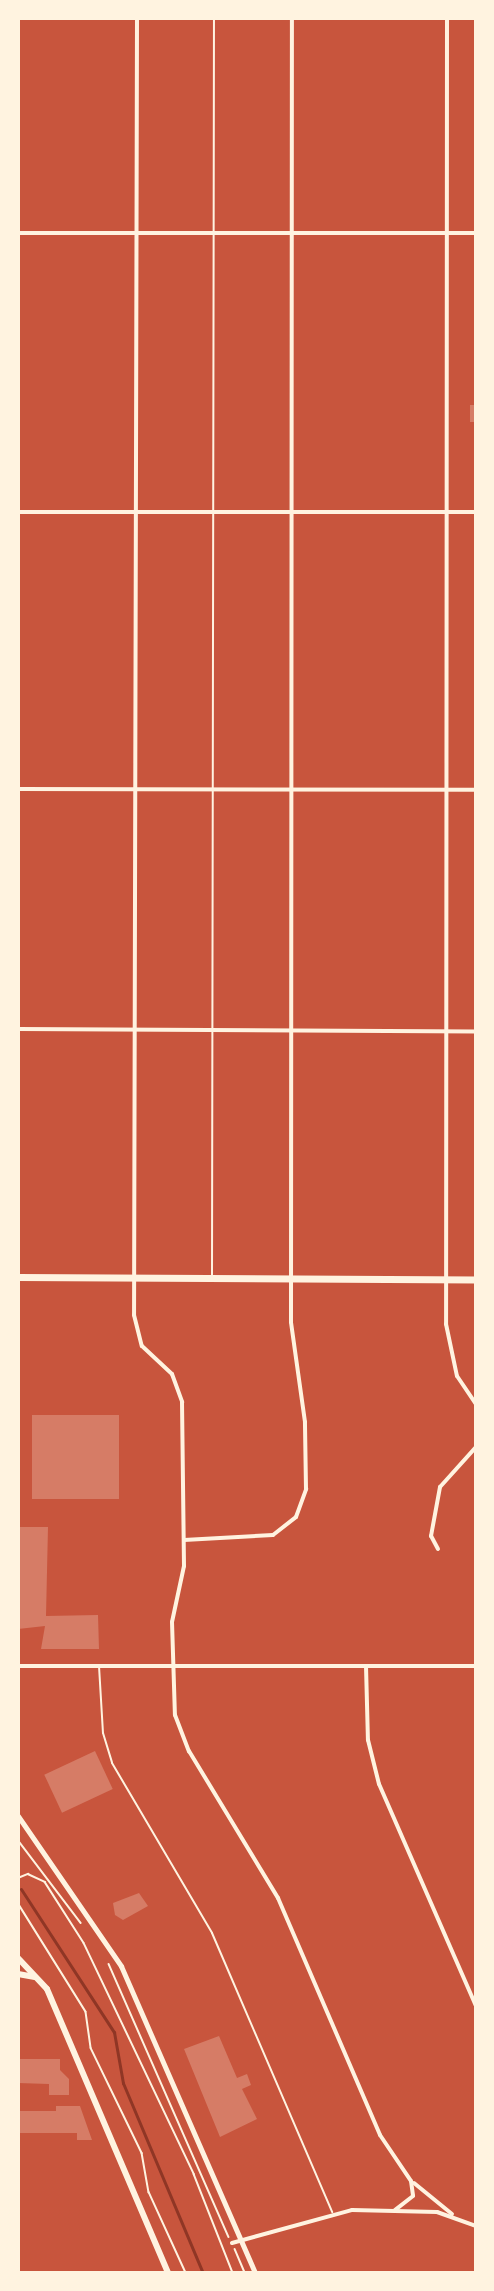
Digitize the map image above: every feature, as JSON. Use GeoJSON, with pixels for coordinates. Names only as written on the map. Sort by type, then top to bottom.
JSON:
{"type":"FeatureCollection","features":[{"type":"Feature","properties":{"kind":"main road"},"geometry":{"type":"LineString","coordinates":[[18,1278],[476,1279]]}},
{"type":"Feature","properties":{"kind":"main road"},"geometry":{"type":"LineString","coordinates":[[18,1958],[38,1978],[168,2273]]}},
{"type":"Feature","properties":{"kind":"main road"},"geometry":{"type":"LineString","coordinates":[[18,1974],[38,1978]]}},
{"type":"Feature","properties":{"kind":"street"},"geometry":{"type":"LineString","coordinates":[[137,18],[137,789],[134,1278],[136,1335],[172,1374],[182,1402],[184,1540],[172,1666],[180,1734],[262,1868],[380,2135],[411,2181],[476,2226]]}},
{"type":"Feature","properties":{"kind":"street"},"geometry":{"type":"LineString","coordinates":[[184,1540],[273,1535],[303,1504],[307,1448],[293,1350],[291,1278],[291,18]]}},
{"type":"Feature","properties":{"kind":"street"},"geometry":{"type":"LineString","coordinates":[[447,18],[446,1279],[450,1359],[476,1404]]}},
{"type":"Feature","properties":{"kind":"street"},"geometry":{"type":"LineString","coordinates":[[18,232],[476,233]]}},
{"type":"Feature","properties":{"kind":"street"},"geometry":{"type":"LineString","coordinates":[[18,512],[476,512]]}},
{"type":"Feature","properties":{"kind":"street"},"geometry":{"type":"LineString","coordinates":[[18,789],[476,790]]}},
{"type":"Feature","properties":{"kind":"street"},"geometry":{"type":"LineString","coordinates":[[18,1029],[476,1031]]}},
{"type":"Feature","properties":{"kind":"street"},"geometry":{"type":"LineString","coordinates":[[438,1549],[431,1536],[440,1487],[476,1447]]}},
{"type":"Feature","properties":{"kind":"street"},"geometry":{"type":"LineString","coordinates":[[18,1666],[476,1666]]}},
{"type":"Feature","properties":{"kind":"street"},"geometry":{"type":"LineString","coordinates":[[366,1666],[368,1740],[378,1784],[476,2006]]}},
{"type":"Feature","properties":{"kind":"street"},"geometry":{"type":"LineString","coordinates":[[18,1816],[121,1966],[255,2273]]}},
{"type":"Feature","properties":{"kind":"street"},"geometry":{"type":"LineString","coordinates":[[395,2210],[413,2196],[411,2181]]}},
{"type":"Feature","properties":{"kind":"street"},"geometry":{"type":"LineString","coordinates":[[232,2243],[333,2212],[395,2210],[463,2219]]}},
{"type":"Feature","properties":{"kind":"lane"},"geometry":{"type":"LineString","coordinates":[[212,1278],[214,18]]}},
{"type":"Feature","properties":{"kind":"lane"},"geometry":{"type":"LineString","coordinates":[[99,1666],[103,1733],[112,1763],[212,1933],[333,2212]]}},
{"type":"Feature","properties":{"kind":"path"},"geometry":{"type":"LineString","coordinates":[[18,1840],[88,1929]]}},
{"type":"Feature","properties":{"kind":"path"},"geometry":{"type":"LineString","coordinates":[[18,1878],[28,1874],[45,1882],[84,1943],[194,2174],[233,2273]]}},
{"type":"Feature","properties":{"kind":"path"},"geometry":{"type":"LineString","coordinates":[[18,1903],[86,2012],[91,2048],[142,2152],[148,2192],[186,2273]]}},
{"type":"Feature","properties":{"kind":"path"},"geometry":{"type":"LineString","coordinates":[[108,1961],[245,2273]]}},
{"type":"Feature","properties":{"kind":"building"},"geometry":{"type":"Polygon","coordinates":[[[470,405],[476,405],[476,422],[470,422],[470,405]]]}},
{"type":"Feature","properties":{"kind":"building"},"geometry":{"type":"Polygon","coordinates":[[[32,1415],[119,1415],[119,1499],[32,1499],[32,1415]]]}},
{"type":"Feature","properties":{"kind":"building"},"geometry":{"type":"Polygon","coordinates":[[[18,1527],[48,1527],[46,1616],[98,1615],[99,1649],[41,1649],[45,1626],[18,1629],[18,1527]]]}},
{"type":"Feature","properties":{"kind":"building"},"geometry":{"type":"Polygon","coordinates":[[[95,1751],[113,1789],[62,1813],[44,1775],[95,1751]]]}},
{"type":"Feature","properties":{"kind":"building"},"geometry":{"type":"Polygon","coordinates":[[[139,1893],[148,1906],[123,1920],[115,1915],[113,1903],[139,1893]]]}},
{"type":"Feature","properties":{"kind":"building"},"geometry":{"type":"Polygon","coordinates":[[[219,2036],[237,2078],[247,2074],[251,2085],[242,2089],[257,2119],[220,2137],[184,2049],[219,2036]]]}},
{"type":"Feature","properties":{"kind":"building"},"geometry":{"type":"Polygon","coordinates":[[[18,2059],[60,2059],[60,2070],[69,2079],[69,2095],[49,2095],[49,2084],[18,2083],[18,2059]]]}},
{"type":"Feature","properties":{"kind":"building"},"geometry":{"type":"Polygon","coordinates":[[[56,2106],[80,2106],[92,2140],[77,2140],[77,2133],[18,2133],[18,2111],[56,2111],[56,2106]]]}},
{"type":"Feature","properties":{"kind":"waterway"},"geometry":{"type":"LineString","coordinates":[[21,1889],[114,2032],[123,2083],[203,2273]]}}]}
